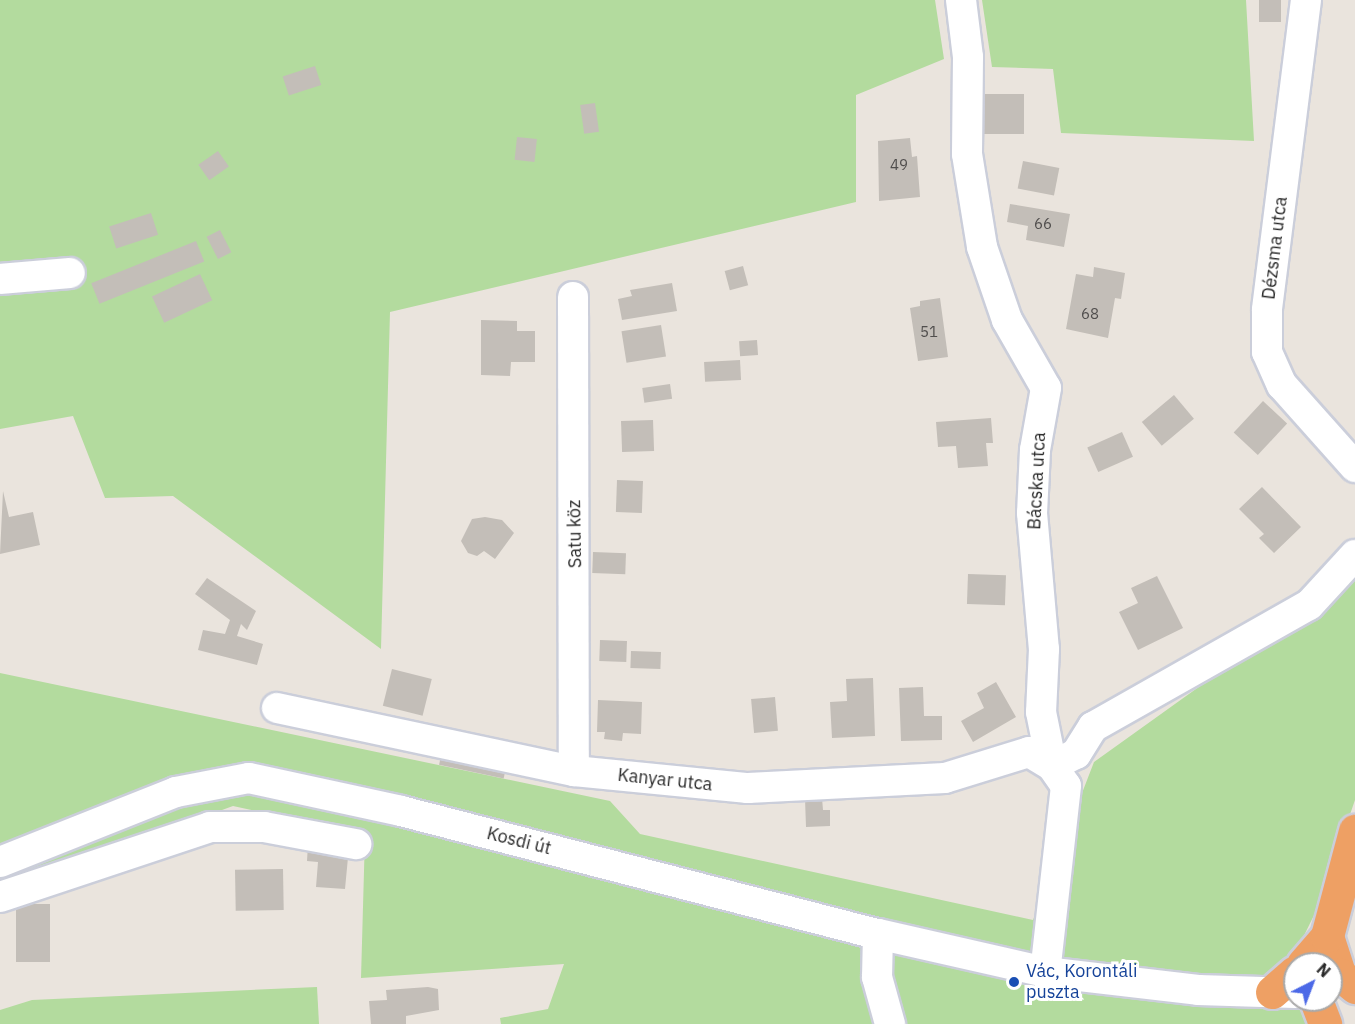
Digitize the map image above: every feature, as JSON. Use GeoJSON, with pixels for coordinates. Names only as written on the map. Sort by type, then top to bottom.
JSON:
{"type":"FeatureCollection","features":[{"type":"Feature","properties":{"kind":"highway"},"geometry":{"type":"LineString","coordinates":[[1314,952],[1327,936],[1355,831]]}},
{"type":"Feature","properties":{"kind":"highway"},"geometry":{"type":"LineString","coordinates":[[1327,936],[1339,974],[1355,988]]}},
{"type":"Feature","properties":{"kind":"street","name":"Bácska utca"},"geometry":{"type":"LineString","coordinates":[[961,0],[968,57],[967,154],[982,247],[1007,320],[1046,388],[1035,450],[1032,513],[1044,649],[1041,712],[1052,766],[1066,786],[1045,972]]}},
{"type":"Feature","properties":{"kind":"street","name":"Dézsma utca"},"geometry":{"type":"LineString","coordinates":[[1306,0],[1267,310],[1267,352],[1282,385],[1355,467]]}},
{"type":"Feature","properties":{"kind":"street"},"geometry":{"type":"LineString","coordinates":[[0,279],[70,273]]}},
{"type":"Feature","properties":{"kind":"street","name":"Satu köz"},"geometry":{"type":"LineString","coordinates":[[573,297],[573,771]]}},
{"type":"Feature","properties":{"kind":"street"},"geometry":{"type":"LineString","coordinates":[[1052,766],[1076,754],[1093,727],[1309,604],[1355,555]]}},
{"type":"Feature","properties":{"kind":"street","name":"Kanyar utca"},"geometry":{"type":"LineString","coordinates":[[278,708],[573,771],[748,788],[945,778],[1029,752],[1052,766]]}},
{"type":"Feature","properties":{"kind":"street","name":"Kosdi út"},"geometry":{"type":"LineString","coordinates":[[0,862],[176,792],[249,778],[401,811],[878,934],[1045,972],[1198,990],[1283,986]]}},
{"type":"Feature","properties":{"kind":"street"},"geometry":{"type":"LineString","coordinates":[[0,897],[210,827],[264,827],[356,844]]}},
{"type":"Feature","properties":{"kind":"street"},"geometry":{"type":"LineString","coordinates":[[878,934],[877,977],[890,1024]]}},
{"type":"Feature","properties":{"kind":"green space"},"geometry":{"type":"Polygon","coordinates":[[[0,0],[935,0],[944,59],[856,95],[856,202],[390,312],[381,649],[173,496],[105,498],[73,416],[0,429],[0,0]]]}},
{"type":"Feature","properties":{"kind":"green space"},"geometry":{"type":"Polygon","coordinates":[[[982,0],[1246,0],[1254,141],[1061,133],[1053,69],[992,67],[982,0]]]}},
{"type":"Feature","properties":{"kind":"green space"},"geometry":{"type":"Polygon","coordinates":[[[1355,564],[1355,800],[1318,907],[1296,952],[1283,952],[1283,1012],[1305,1012],[1307,1024],[501,1024],[500,1018],[548,1009],[564,964],[361,978],[365,835],[233,806],[63,868],[0,884],[0,673],[610,801],[640,834],[1033,920],[1094,762],[1309,608],[1355,564]]]}},
{"type":"Feature","properties":{"kind":"green space"},"geometry":{"type":"Polygon","coordinates":[[[317,987],[319,1024],[0,1024],[0,1010],[32,1000],[317,987]]]}},
{"type":"Feature","properties":{"kind":"building"},"geometry":{"type":"Polygon","coordinates":[[[1259,0],[1281,0],[1281,22],[1259,22],[1259,0]]]}},
{"type":"Feature","properties":{"kind":"building"},"geometry":{"type":"Polygon","coordinates":[[[315,66],[321,85],[289,96],[283,77],[315,66]]]}},
{"type":"Feature","properties":{"kind":"building"},"geometry":{"type":"Polygon","coordinates":[[[983,94],[1024,94],[1024,134],[983,134],[983,94]]]}},
{"type":"Feature","properties":{"kind":"building"},"geometry":{"type":"Polygon","coordinates":[[[595,103],[599,132],[584,134],[580,105],[595,103]]]}},
{"type":"Feature","properties":{"kind":"building"},"geometry":{"type":"Polygon","coordinates":[[[517,137],[537,139],[534,162],[515,160],[517,137]]]}},
{"type":"Feature","properties":{"kind":"building"},"geometry":{"type":"Polygon","coordinates":[[[910,138],[912,157],[917,156],[920,197],[879,201],[878,141],[910,138]]]}},
{"type":"Feature","properties":{"kind":"building"},"geometry":{"type":"Polygon","coordinates":[[[218,151],[229,167],[209,180],[198,165],[218,151]]]}},
{"type":"Feature","properties":{"kind":"building"},"geometry":{"type":"Polygon","coordinates":[[[1023,161],[1059,168],[1054,196],[1018,188],[1023,161]]]}},
{"type":"Feature","properties":{"kind":"building"},"geometry":{"type":"Polygon","coordinates":[[[1010,204],[1070,214],[1064,247],[1026,240],[1028,226],[1007,222],[1010,204]]]}},
{"type":"Feature","properties":{"kind":"building"},"geometry":{"type":"Polygon","coordinates":[[[151,213],[158,235],[116,248],[109,227],[151,213]]]}},
{"type":"Feature","properties":{"kind":"building"},"geometry":{"type":"Polygon","coordinates":[[[220,230],[231,252],[218,259],[207,237],[220,230]]]}},
{"type":"Feature","properties":{"kind":"building"},"geometry":{"type":"Polygon","coordinates":[[[196,241],[204,261],[99,304],[91,283],[196,241]]]}},
{"type":"Feature","properties":{"kind":"building"},"geometry":{"type":"Polygon","coordinates":[[[743,266],[748,285],[730,290],[725,271],[743,266]]]}},
{"type":"Feature","properties":{"kind":"building"},"geometry":{"type":"Polygon","coordinates":[[[1094,267],[1125,273],[1121,299],[1115,298],[1108,338],[1066,329],[1076,274],[1093,277],[1094,267]]]}},
{"type":"Feature","properties":{"kind":"building"},"geometry":{"type":"Polygon","coordinates":[[[200,274],[212,300],[164,323],[152,296],[200,274]]]}},
{"type":"Feature","properties":{"kind":"building"},"geometry":{"type":"Polygon","coordinates":[[[672,283],[677,311],[622,320],[618,299],[632,296],[630,290],[672,283]]]}},
{"type":"Feature","properties":{"kind":"building"},"geometry":{"type":"Polygon","coordinates":[[[940,298],[948,357],[918,361],[910,308],[920,306],[920,301],[940,298]]]}},
{"type":"Feature","properties":{"kind":"building"},"geometry":{"type":"Polygon","coordinates":[[[481,320],[517,321],[517,331],[535,331],[535,362],[511,362],[510,376],[481,375],[481,320]]]}},
{"type":"Feature","properties":{"kind":"building"},"geometry":{"type":"Polygon","coordinates":[[[661,325],[666,357],[626,363],[621,331],[661,325]]]}},
{"type":"Feature","properties":{"kind":"building"},"geometry":{"type":"Polygon","coordinates":[[[757,340],[758,355],[740,356],[739,341],[757,340]]]}},
{"type":"Feature","properties":{"kind":"building"},"geometry":{"type":"Polygon","coordinates":[[[740,360],[741,380],[705,382],[704,362],[740,360]]]}},
{"type":"Feature","properties":{"kind":"building"},"geometry":{"type":"Polygon","coordinates":[[[670,384],[672,399],[644,403],[642,388],[670,384]]]}},
{"type":"Feature","properties":{"kind":"building"},"geometry":{"type":"Polygon","coordinates":[[[1174,395],[1194,419],[1162,446],[1142,422],[1174,395]]]}},
{"type":"Feature","properties":{"kind":"building"},"geometry":{"type":"Polygon","coordinates":[[[1263,401],[1287,424],[1258,455],[1234,432],[1263,401]]]}},
{"type":"Feature","properties":{"kind":"building"},"geometry":{"type":"Polygon","coordinates":[[[991,418],[993,443],[986,443],[988,466],[958,468],[956,446],[938,447],[936,422],[991,418]]]}},
{"type":"Feature","properties":{"kind":"building"},"geometry":{"type":"Polygon","coordinates":[[[653,420],[654,451],[622,452],[621,421],[653,420]]]}},
{"type":"Feature","properties":{"kind":"building"},"geometry":{"type":"Polygon","coordinates":[[[1122,432],[1133,457],[1098,472],[1087,447],[1122,432]]]}},
{"type":"Feature","properties":{"kind":"building"},"geometry":{"type":"Polygon","coordinates":[[[617,480],[643,481],[642,513],[616,512],[617,480]]]}},
{"type":"Feature","properties":{"kind":"building"},"geometry":{"type":"Polygon","coordinates":[[[1262,487],[1301,527],[1274,553],[1259,538],[1264,534],[1239,509],[1262,487]]]}},
{"type":"Feature","properties":{"kind":"building"},"geometry":{"type":"Polygon","coordinates":[[[3,491],[9,517],[33,512],[40,545],[0,554],[3,491]]]}},
{"type":"Feature","properties":{"kind":"building"},"geometry":{"type":"Polygon","coordinates":[[[485,517],[502,520],[514,533],[495,559],[484,551],[477,556],[468,553],[461,541],[472,519],[485,517]]]}},
{"type":"Feature","properties":{"kind":"building"},"geometry":{"type":"Polygon","coordinates":[[[593,552],[626,553],[625,574],[592,573],[593,552]]]}},
{"type":"Feature","properties":{"kind":"building"},"geometry":{"type":"Polygon","coordinates":[[[968,574],[1006,575],[1005,605],[967,604],[968,574]]]}},
{"type":"Feature","properties":{"kind":"building"},"geometry":{"type":"Polygon","coordinates":[[[1157,576],[1183,628],[1138,650],[1119,612],[1138,603],[1131,588],[1157,576]]]}},
{"type":"Feature","properties":{"kind":"building"},"geometry":{"type":"Polygon","coordinates":[[[207,578],[256,611],[247,630],[241,624],[237,636],[263,644],[257,665],[198,650],[203,630],[225,634],[230,620],[195,594],[207,578]]]}},
{"type":"Feature","properties":{"kind":"building"},"geometry":{"type":"Polygon","coordinates":[[[600,640],[627,641],[626,662],[599,661],[600,640]]]}},
{"type":"Feature","properties":{"kind":"building"},"geometry":{"type":"Polygon","coordinates":[[[631,651],[661,652],[660,669],[630,668],[631,651]]]}},
{"type":"Feature","properties":{"kind":"building"},"geometry":{"type":"Polygon","coordinates":[[[392,669],[432,679],[423,716],[383,706],[392,669]]]}},
{"type":"Feature","properties":{"kind":"building"},"geometry":{"type":"Polygon","coordinates":[[[873,678],[875,736],[832,738],[830,702],[847,701],[846,679],[873,678]]]}},
{"type":"Feature","properties":{"kind":"building"},"geometry":{"type":"Polygon","coordinates":[[[996,682],[1016,717],[973,742],[961,721],[984,708],[977,693],[996,682]]]}},
{"type":"Feature","properties":{"kind":"building"},"geometry":{"type":"Polygon","coordinates":[[[923,687],[924,716],[942,716],[942,740],[901,741],[899,688],[923,687]]]}},
{"type":"Feature","properties":{"kind":"building"},"geometry":{"type":"Polygon","coordinates":[[[775,697],[778,731],[754,733],[751,699],[775,697]]]}},
{"type":"Feature","properties":{"kind":"building"},"geometry":{"type":"Polygon","coordinates":[[[598,700],[642,702],[641,734],[623,733],[622,741],[604,739],[605,732],[597,732],[598,700]]]}},
{"type":"Feature","properties":{"kind":"building"},"geometry":{"type":"Polygon","coordinates":[[[442,751],[507,765],[504,778],[439,765],[442,751]]]}},
{"type":"Feature","properties":{"kind":"building"},"geometry":{"type":"Polygon","coordinates":[[[822,798],[823,810],[830,810],[830,826],[806,827],[805,799],[822,798]]]}},
{"type":"Feature","properties":{"kind":"building"},"geometry":{"type":"Polygon","coordinates":[[[308,844],[349,847],[345,889],[316,887],[318,862],[307,861],[308,844]]]}},
{"type":"Feature","properties":{"kind":"building"},"geometry":{"type":"Polygon","coordinates":[[[283,869],[284,910],[236,911],[235,870],[283,869]]]}},
{"type":"Feature","properties":{"kind":"building"},"geometry":{"type":"Polygon","coordinates":[[[16,904],[50,904],[50,962],[16,962],[16,904]]]}},
{"type":"Feature","properties":{"kind":"building"},"geometry":{"type":"Polygon","coordinates":[[[428,987],[438,989],[439,1010],[406,1016],[406,1024],[371,1024],[369,1001],[387,1000],[386,990],[428,987]]]}},
{"type":"Feature","properties":{"kind":"place","name":"Vác, Korontáli puszta"},"geometry":{"type":"Point","coordinates":[1014,982]}}]}
